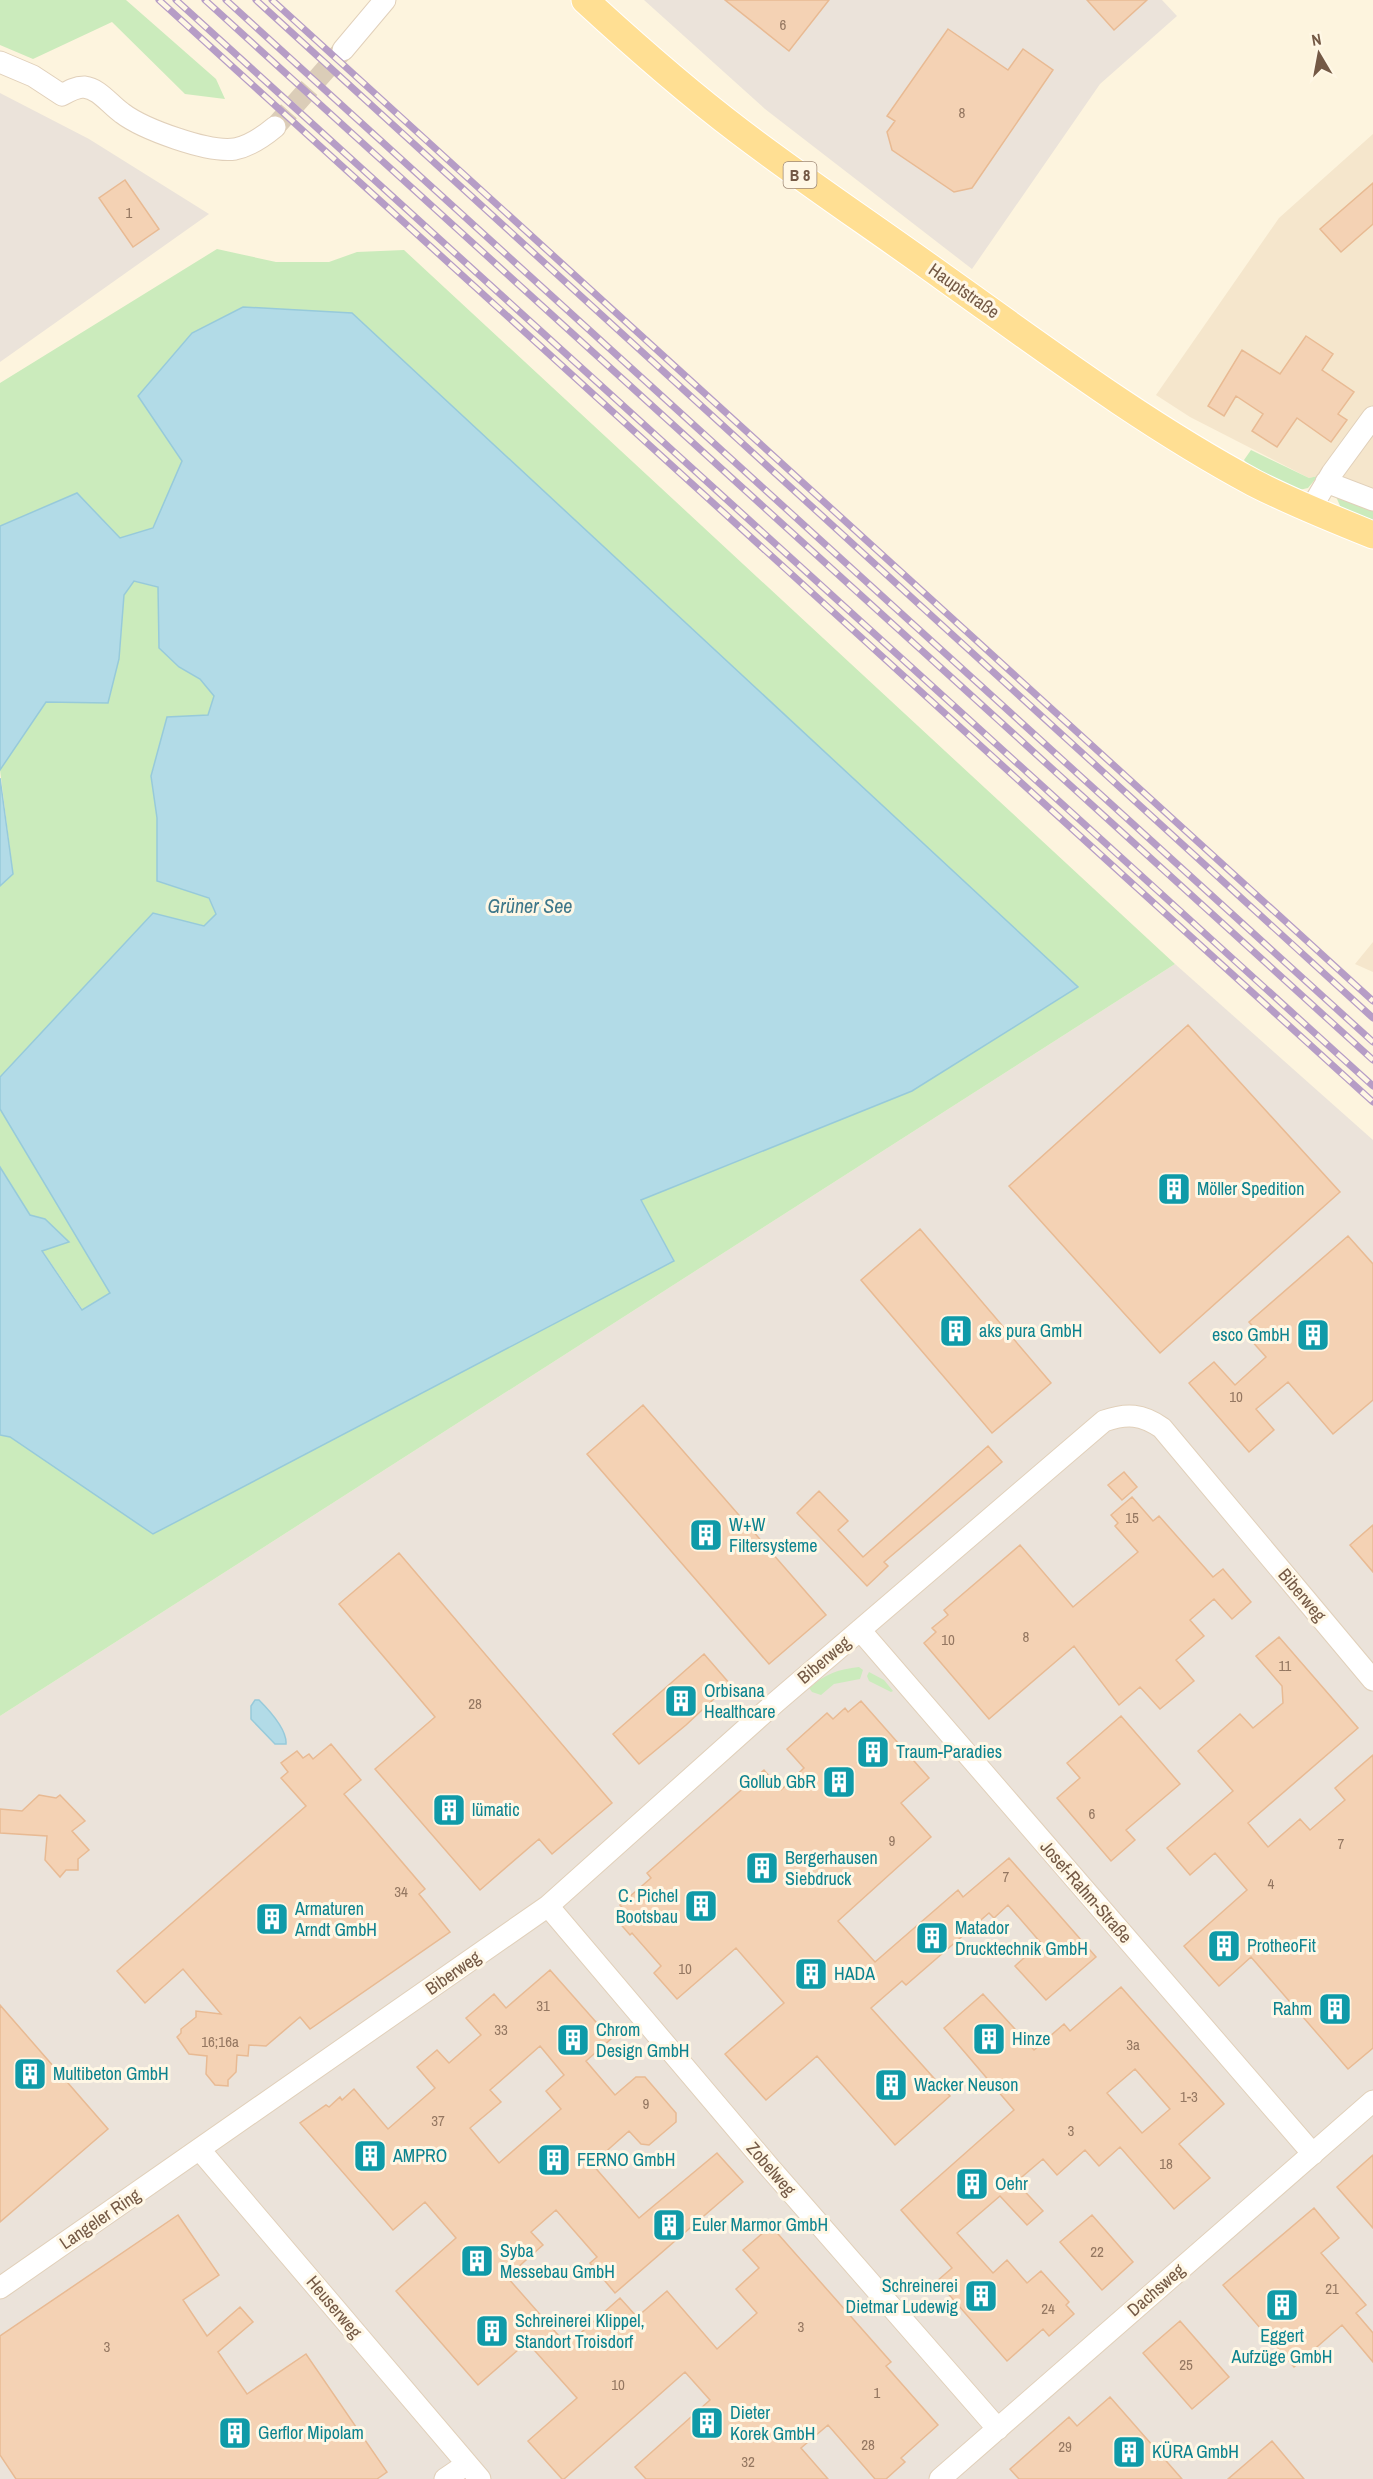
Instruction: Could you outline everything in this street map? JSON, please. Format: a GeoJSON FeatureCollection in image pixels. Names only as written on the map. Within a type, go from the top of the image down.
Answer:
{"type":"FeatureCollection","features":[{"type":"Feature","properties":{"kind":"main road","name":"Hauptstraße"},"geometry":{"type":"LineString","coordinates":[[585,0],[639,50],[738,130],[984,306],[1180,439],[1256,483],[1310,510],[1373,535]]}},
{"type":"Feature","properties":{"kind":"street"},"geometry":{"type":"LineString","coordinates":[[343,50],[385,0]]}},
{"type":"Feature","properties":{"kind":"street"},"geometry":{"type":"LineString","coordinates":[[0,62],[33,76],[62,94],[84,87],[99,92],[124,114],[194,144],[215,149],[235,149],[257,141],[275,128]]}},
{"type":"Feature","properties":{"kind":"street"},"geometry":{"type":"LineString","coordinates":[[1310,510],[1326,483],[1373,417]]}},
{"type":"Feature","properties":{"kind":"street"},"geometry":{"type":"LineString","coordinates":[[1326,483],[1373,500]]}},
{"type":"Feature","properties":{"kind":"street","name":"Biberweg"},"geometry":{"type":"LineString","coordinates":[[200,2150],[548,1906],[661,1802],[1104,1421],[1118,1416],[1134,1415],[1149,1419],[1161,1428],[1373,1680]]}},
{"type":"Feature","properties":{"kind":"street","name":"Josef-Rahm-Straße"},"geometry":{"type":"LineString","coordinates":[[860,1630],[1313,2154]]}},
{"type":"Feature","properties":{"kind":"street","name":"Zobelweg"},"geometry":{"type":"LineString","coordinates":[[548,1906],[778,2176],[998,2428]]}},
{"type":"Feature","properties":{"kind":"street","name":"Dachsweg"},"geometry":{"type":"LineString","coordinates":[[940,2479],[1373,2101]]}},
{"type":"Feature","properties":{"kind":"street","name":"Langeler Ring"},"geometry":{"type":"LineString","coordinates":[[0,2288],[200,2150]]}},
{"type":"Feature","properties":{"kind":"street","name":"Heuserweg"},"geometry":{"type":"LineString","coordinates":[[200,2150],[474,2472],[446,2479]]}},
{"type":"Feature","properties":{"kind":"shaded area"},"geometry":{"type":"Polygon","coordinates":[[[644,0],[1162,0],[1177,16],[1100,84],[972,269],[765,109],[644,0]]]}},
{"type":"Feature","properties":{"kind":"shaded area"},"geometry":{"type":"Polygon","coordinates":[[[0,93],[89,139],[209,214],[0,362],[0,93]]]}},
{"type":"Feature","properties":{"kind":"shaded area"},"geometry":{"type":"Polygon","coordinates":[[[1373,134],[1373,490],[1318,476],[1309,478],[1190,417],[1156,395],[1279,218],[1373,134]]]}},
{"type":"Feature","properties":{"kind":"shaded area"},"geometry":{"type":"Polygon","coordinates":[[[1373,942],[1373,972],[1355,964],[1373,942]]]}},
{"type":"Feature","properties":{"kind":"shaded area"},"geometry":{"type":"Polygon","coordinates":[[[1175,964],[1373,1140],[1373,2479],[0,2479],[0,1716],[1175,964]]]}},
{"type":"Feature","properties":{"kind":"green space"},"geometry":{"type":"Polygon","coordinates":[[[0,0],[126,0],[216,79],[225,99],[185,94],[112,22],[33,59],[0,45],[0,0]]]}},
{"type":"Feature","properties":{"kind":"green space"},"geometry":{"type":"Polygon","coordinates":[[[217,249],[276,262],[329,262],[357,252],[404,250],[1175,964],[0,1716],[0,1435],[10,1437],[674,1260],[641,1200],[912,1091],[1077,987],[513,463],[243,307],[192,333],[138,396],[182,461],[153,529],[120,538],[77,493],[0,526],[0,383],[217,249]]]}},
{"type":"Feature","properties":{"kind":"green space"},"geometry":{"type":"Polygon","coordinates":[[[1251,450],[1309,478],[1318,476],[1308,488],[1299,490],[1248,465],[1244,460],[1251,450]]]}},
{"type":"Feature","properties":{"kind":"green space"},"geometry":{"type":"Polygon","coordinates":[[[1334,492],[1373,507],[1373,521],[1341,508],[1334,492]]]}},
{"type":"Feature","properties":{"kind":"green space"},"geometry":{"type":"Polygon","coordinates":[[[134,581],[158,587],[159,648],[179,667],[200,679],[214,696],[208,715],[167,717],[151,776],[157,818],[209,899],[216,914],[204,926],[153,913],[0,1077],[0,886],[13,874],[0,770],[46,702],[119,659],[124,595],[134,581]]]}},
{"type":"Feature","properties":{"kind":"green space"},"geometry":{"type":"Polygon","coordinates":[[[0,1109],[110,1293],[83,1310],[42,1250],[68,1241],[45,1219],[30,1215],[0,1167],[0,1109]]]}},
{"type":"Feature","properties":{"kind":"green space"},"geometry":{"type":"Polygon","coordinates":[[[859,1667],[863,1670],[860,1679],[834,1684],[821,1695],[812,1692],[809,1688],[832,1673],[859,1667]]]}},
{"type":"Feature","properties":{"kind":"green space"},"geometry":{"type":"Polygon","coordinates":[[[869,1672],[884,1680],[893,1691],[869,1681],[867,1676],[869,1672]]]}},
{"type":"Feature","properties":{"kind":"water","name":"Grüner See"},"geometry":{"type":"Polygon","coordinates":[[[243,307],[352,313],[1078,987],[912,1091],[641,1200],[674,1261],[153,1534],[10,1437],[0,1435],[0,1167],[30,1215],[45,1219],[69,1242],[42,1251],[82,1310],[110,1293],[0,1109],[0,1077],[153,913],[204,926],[216,914],[209,898],[157,881],[157,818],[151,776],[167,717],[208,715],[214,696],[200,679],[179,667],[159,648],[158,587],[134,581],[124,595],[119,659],[108,703],[46,702],[0,770],[0,526],[77,493],[120,538],[153,528],[182,461],[138,396],[192,333],[243,307]]]}},
{"type":"Feature","properties":{"kind":"water"},"geometry":{"type":"Polygon","coordinates":[[[0,778],[13,874],[0,886],[0,778]]]}},
{"type":"Feature","properties":{"kind":"water"},"geometry":{"type":"Polygon","coordinates":[[[255,1700],[259,1700],[277,1720],[286,1738],[286,1744],[275,1744],[251,1719],[251,1706],[255,1700]]]}},
{"type":"Feature","properties":{"kind":"building"},"geometry":{"type":"Polygon","coordinates":[[[725,0],[829,0],[789,51],[725,0]]]}},
{"type":"Feature","properties":{"kind":"building"},"geometry":{"type":"Polygon","coordinates":[[[1087,0],[1147,0],[1114,30],[1087,0]]]}},
{"type":"Feature","properties":{"kind":"building"},"geometry":{"type":"Polygon","coordinates":[[[948,29],[1008,70],[1023,49],[1053,70],[972,188],[954,192],[892,150],[887,132],[895,121],[887,116],[948,29]]]}},
{"type":"Feature","properties":{"kind":"building"},"geometry":{"type":"Polygon","coordinates":[[[125,180],[159,229],[133,247],[99,198],[125,180]]]}},
{"type":"Feature","properties":{"kind":"building"},"geometry":{"type":"Polygon","coordinates":[[[1373,183],[1373,224],[1341,252],[1320,229],[1373,183]]]}},
{"type":"Feature","properties":{"kind":"building"},"geometry":{"type":"Polygon","coordinates":[[[1306,336],[1333,354],[1322,370],[1354,392],[1338,414],[1347,420],[1331,442],[1297,418],[1277,447],[1252,431],[1263,414],[1236,396],[1224,416],[1208,406],[1242,350],[1280,374],[1306,336]]]}},
{"type":"Feature","properties":{"kind":"building","name":"Möller Spedition"},"geometry":{"type":"Polygon","coordinates":[[[1188,1025],[1340,1192],[1160,1353],[1009,1186],[1188,1025]]]}},
{"type":"Feature","properties":{"kind":"building","name":"aks pura GmbH"},"geometry":{"type":"Polygon","coordinates":[[[920,1229],[1051,1383],[992,1433],[861,1280],[920,1229]]]}},
{"type":"Feature","properties":{"kind":"building","name":"esco GmbH"},"geometry":{"type":"Polygon","coordinates":[[[1348,1236],[1373,1264],[1373,1400],[1333,1434],[1288,1382],[1256,1409],[1274,1430],[1249,1452],[1189,1383],[1214,1362],[1235,1385],[1266,1357],[1250,1339],[1258,1332],[1249,1322],[1348,1236]]]}},
{"type":"Feature","properties":{"kind":"building","name":"W+W Filtersysteme"},"geometry":{"type":"Polygon","coordinates":[[[643,1405],[826,1615],[769,1664],[587,1454],[643,1405]]]}},
{"type":"Feature","properties":{"kind":"building"},"geometry":{"type":"Polygon","coordinates":[[[988,1446],[1002,1462],[884,1562],[888,1566],[867,1586],[797,1513],[819,1491],[848,1521],[838,1530],[863,1557],[988,1446]]]}},
{"type":"Feature","properties":{"kind":"building"},"geometry":{"type":"Polygon","coordinates":[[[1124,1472],[1137,1487],[1122,1500],[1108,1485],[1124,1472]]]}},
{"type":"Feature","properties":{"kind":"building"},"geometry":{"type":"Polygon","coordinates":[[[1132,1497],[1153,1521],[1159,1516],[1213,1577],[1223,1569],[1251,1602],[1232,1619],[1214,1599],[1190,1620],[1204,1636],[1176,1660],[1194,1681],[1160,1709],[1140,1687],[1119,1705],[1074,1646],[989,1719],[924,1643],[936,1632],[932,1628],[948,1615],[944,1610],[1020,1545],[1073,1607],[1138,1552],[1115,1526],[1118,1523],[1111,1515],[1132,1497]]]}},
{"type":"Feature","properties":{"kind":"building"},"geometry":{"type":"Polygon","coordinates":[[[1373,1525],[1373,1572],[1350,1545],[1373,1525]]]}},
{"type":"Feature","properties":{"kind":"building"},"geometry":{"type":"Polygon","coordinates":[[[399,1553],[612,1803],[552,1854],[539,1839],[480,1890],[375,1769],[435,1717],[339,1604],[399,1553]]]}},
{"type":"Feature","properties":{"kind":"building"},"geometry":{"type":"Polygon","coordinates":[[[1279,1637],[1358,1728],[1248,1823],[1268,1847],[1300,1819],[1310,1830],[1345,1800],[1335,1788],[1373,1755],[1373,2048],[1348,2069],[1251,1957],[1219,1986],[1184,1946],[1247,1890],[1215,1853],[1190,1875],[1167,1848],[1233,1791],[1198,1751],[1240,1714],[1253,1728],[1283,1703],[1282,1686],[1256,1656],[1279,1637]]]}},
{"type":"Feature","properties":{"kind":"building","name":"Orbisana Healthcare"},"geometry":{"type":"Polygon","coordinates":[[[704,1654],[730,1684],[639,1764],[613,1734],[704,1654]]]}},
{"type":"Feature","properties":{"kind":"building"},"geometry":{"type":"Polygon","coordinates":[[[861,1701],[929,1778],[901,1803],[931,1837],[838,1921],[875,1962],[958,1890],[963,1897],[1009,1858],[1096,1957],[1046,2000],[1015,1966],[1041,1943],[1008,1905],[994,1918],[989,1913],[906,1985],[902,1981],[871,2008],[950,2096],[895,2145],[817,2056],[766,2100],[725,2054],[784,2003],[736,1948],[677,1999],[654,1973],[661,1966],[632,1933],[630,1935],[617,1920],[626,1912],[620,1905],[651,1878],[647,1873],[764,1770],[781,1790],[804,1768],[787,1749],[827,1713],[833,1719],[845,1708],[848,1712],[861,1701]]]}},
{"type":"Feature","properties":{"kind":"building"},"geometry":{"type":"Polygon","coordinates":[[[1121,1716],[1180,1784],[1126,1830],[1135,1840],[1111,1861],[1057,1798],[1080,1778],[1067,1763],[1121,1716]]]}},
{"type":"Feature","properties":{"kind":"building"},"geometry":{"type":"Polygon","coordinates":[[[331,1744],[361,1780],[344,1794],[425,1889],[419,1894],[450,1932],[310,2029],[300,2017],[266,2046],[249,2045],[248,2056],[237,2055],[236,2072],[228,2080],[228,2086],[215,2085],[206,2074],[207,2056],[189,2054],[177,2037],[181,2029],[196,2017],[196,2011],[221,2014],[183,1969],[145,2003],[117,1971],[306,1806],[281,1778],[288,1772],[281,1763],[297,1751],[303,1758],[309,1754],[313,1759],[331,1744]]]}},
{"type":"Feature","properties":{"kind":"building"},"geometry":{"type":"Polygon","coordinates":[[[39,1795],[56,1798],[60,1795],[85,1821],[72,1831],[89,1850],[78,1859],[78,1870],[66,1870],[60,1877],[45,1860],[47,1836],[0,1833],[0,1809],[22,1811],[39,1795]]]}},
{"type":"Feature","properties":{"kind":"building"},"geometry":{"type":"Polygon","coordinates":[[[550,1970],[611,2039],[586,2061],[615,2095],[636,2077],[645,2077],[676,2113],[676,2122],[649,2145],[641,2144],[629,2131],[592,2164],[639,2218],[717,2153],[743,2182],[615,2293],[590,2263],[597,2257],[556,2210],[531,2232],[543,2245],[507,2277],[567,2345],[620,2298],[637,2317],[667,2291],[717,2349],[757,2313],[736,2289],[759,2268],[743,2250],[771,2226],[891,2362],[886,2366],[938,2425],[901,2458],[905,2462],[886,2479],[875,2479],[828,2425],[801,2448],[828,2479],[646,2479],[635,2467],[710,2400],[685,2372],[562,2479],[528,2441],[577,2398],[527,2342],[478,2385],[396,2291],[456,2238],[425,2202],[393,2230],[300,2123],[326,2105],[329,2107],[340,2097],[342,2100],[354,2089],[388,2129],[435,2088],[417,2067],[437,2050],[449,2063],[481,2035],[466,2018],[494,1994],[506,2008],[550,1970]],[[540,2046],[490,2090],[501,2102],[470,2128],[499,2163],[561,2109],[546,2091],[564,2075],[540,2046]]]}},
{"type":"Feature","properties":{"kind":"building"},"geometry":{"type":"Polygon","coordinates":[[[1121,1987],[1224,2104],[1179,2144],[1210,2178],[1174,2209],[1120,2147],[1099,2166],[1085,2150],[1057,2175],[1043,2159],[1016,2182],[1043,2211],[1027,2225],[1000,2196],[957,2233],[993,2273],[1007,2260],[1027,2283],[1041,2271],[1069,2302],[1066,2305],[1074,2314],[1049,2336],[1043,2329],[1007,2361],[937,2281],[952,2268],[901,2210],[1014,2110],[944,2028],[983,1994],[1034,2050],[1064,2024],[1070,2031],[1121,1987]],[[1135,2069],[1107,2093],[1142,2133],[1170,2109],[1135,2069]]]}},
{"type":"Feature","properties":{"kind":"building","name":"Multibeton GmbH"},"geometry":{"type":"Polygon","coordinates":[[[0,2005],[108,2129],[0,2222],[0,2005]]]}},
{"type":"Feature","properties":{"kind":"building"},"geometry":{"type":"Polygon","coordinates":[[[1373,2155],[1373,2228],[1337,2187],[1373,2155]]]}},
{"type":"Feature","properties":{"kind":"building"},"geometry":{"type":"Polygon","coordinates":[[[1314,2208],[1339,2238],[1321,2253],[1366,2305],[1356,2313],[1373,2333],[1373,2362],[1342,2325],[1294,2367],[1223,2285],[1314,2208]]]}},
{"type":"Feature","properties":{"kind":"building"},"geometry":{"type":"Polygon","coordinates":[[[178,2215],[219,2275],[183,2300],[207,2336],[240,2307],[253,2322],[218,2352],[247,2394],[306,2354],[387,2472],[377,2479],[16,2479],[0,2455],[0,2336],[178,2215]]]}},
{"type":"Feature","properties":{"kind":"building"},"geometry":{"type":"Polygon","coordinates":[[[1092,2215],[1133,2262],[1102,2290],[1060,2242],[1092,2215]]]}},
{"type":"Feature","properties":{"kind":"building"},"geometry":{"type":"Polygon","coordinates":[[[1180,2321],[1229,2377],[1192,2409],[1143,2353],[1180,2321]]]}},
{"type":"Feature","properties":{"kind":"building"},"geometry":{"type":"Polygon","coordinates":[[[1110,2397],[1182,2479],[1019,2479],[1010,2469],[1069,2417],[1077,2426],[1110,2397]]]}},
{"type":"Feature","properties":{"kind":"building"},"geometry":{"type":"Polygon","coordinates":[[[1272,2441],[1304,2479],[1228,2479],[1257,2454],[1272,2441]]]}},
{"type":"Feature","properties":{"kind":"tunnel"},"geometry":{"type":"LineString","coordinates":[[275,127],[343,50]]}},
{"type":"Feature","properties":{"kind":"railway"},"geometry":{"type":"LineString","coordinates":[[159,0],[1373,1102]]}},
{"type":"Feature","properties":{"kind":"railway"},"geometry":{"type":"LineString","coordinates":[[176,0],[1373,1086]]}},
{"type":"Feature","properties":{"kind":"railway"},"geometry":{"type":"LineString","coordinates":[[205,0],[1373,1060]]}},
{"type":"Feature","properties":{"kind":"railway"},"geometry":{"type":"LineString","coordinates":[[226,0],[1373,1042]]}},
{"type":"Feature","properties":{"kind":"railway"},"geometry":{"type":"LineString","coordinates":[[256,0],[1373,1018]]}},
{"type":"Feature","properties":{"kind":"railway"},"geometry":{"type":"LineString","coordinates":[[272,0],[1373,1001]]}},
{"type":"Feature","properties":{"kind":"place","name":"Möller Spedition"},"geometry":{"type":"Point","coordinates":[1174,1189]}},
{"type":"Feature","properties":{"kind":"place","name":"aks pura GmbH"},"geometry":{"type":"Point","coordinates":[956,1331]}},
{"type":"Feature","properties":{"kind":"place","name":"esco GmbH"},"geometry":{"type":"Point","coordinates":[1313,1335]}},
{"type":"Feature","properties":{"kind":"place","name":"W+W Filtersysteme"},"geometry":{"type":"Point","coordinates":[706,1535]}},
{"type":"Feature","properties":{"kind":"place","name":"Orbisana Healthcare"},"geometry":{"type":"Point","coordinates":[681,1701]}},
{"type":"Feature","properties":{"kind":"place","name":"Traum-Paradies"},"geometry":{"type":"Point","coordinates":[873,1752]}},
{"type":"Feature","properties":{"kind":"place","name":"Gollub GbR"},"geometry":{"type":"Point","coordinates":[839,1782]}},
{"type":"Feature","properties":{"kind":"place","name":"lümatic"},"geometry":{"type":"Point","coordinates":[449,1810]}},
{"type":"Feature","properties":{"kind":"place","name":"Bergerhausen Siebdruck"},"geometry":{"type":"Point","coordinates":[762,1868]}},
{"type":"Feature","properties":{"kind":"place","name":"C. Pichel Bootsbau"},"geometry":{"type":"Point","coordinates":[701,1906]}},
{"type":"Feature","properties":{"kind":"place","name":"Armaturen Arndt GmbH"},"geometry":{"type":"Point","coordinates":[272,1919]}},
{"type":"Feature","properties":{"kind":"place","name":"Matador Drucktechnik GmbH"},"geometry":{"type":"Point","coordinates":[932,1938]}},
{"type":"Feature","properties":{"kind":"place","name":"ProtheoFit"},"geometry":{"type":"Point","coordinates":[1224,1946]}},
{"type":"Feature","properties":{"kind":"place","name":"HADA"},"geometry":{"type":"Point","coordinates":[811,1974]}},
{"type":"Feature","properties":{"kind":"place","name":"Rahm"},"geometry":{"type":"Point","coordinates":[1335,2009]}},
{"type":"Feature","properties":{"kind":"place","name":"Hinze"},"geometry":{"type":"Point","coordinates":[989,2039]}},
{"type":"Feature","properties":{"kind":"place","name":"Chrom Design GmbH"},"geometry":{"type":"Point","coordinates":[573,2040]}},
{"type":"Feature","properties":{"kind":"place","name":"Multibeton GmbH"},"geometry":{"type":"Point","coordinates":[30,2074]}},
{"type":"Feature","properties":{"kind":"place","name":"Wacker Neuson"},"geometry":{"type":"Point","coordinates":[891,2085]}},
{"type":"Feature","properties":{"kind":"place","name":"AMPRO"},"geometry":{"type":"Point","coordinates":[370,2156]}},
{"type":"Feature","properties":{"kind":"place","name":"FERNO GmbH"},"geometry":{"type":"Point","coordinates":[554,2160]}},
{"type":"Feature","properties":{"kind":"place","name":"Oehr"},"geometry":{"type":"Point","coordinates":[972,2184]}},
{"type":"Feature","properties":{"kind":"place","name":"Euler Marmor GmbH"},"geometry":{"type":"Point","coordinates":[669,2225]}},
{"type":"Feature","properties":{"kind":"place","name":"Syba Messebau GmbH"},"geometry":{"type":"Point","coordinates":[477,2261]}},
{"type":"Feature","properties":{"kind":"place","name":"Schreinerei Dietmar Ludewig"},"geometry":{"type":"Point","coordinates":[981,2296]}},
{"type":"Feature","properties":{"kind":"place","name":"Eggert Aufzüge GmbH"},"geometry":{"type":"Point","coordinates":[1282,2305]}},
{"type":"Feature","properties":{"kind":"place","name":"Schreinerei Klippel, Standort Troisdorf"},"geometry":{"type":"Point","coordinates":[492,2331]}},
{"type":"Feature","properties":{"kind":"place","name":"Dieter Korek GmbH"},"geometry":{"type":"Point","coordinates":[707,2423]}},
{"type":"Feature","properties":{"kind":"place","name":"Gerflor Mipolam"},"geometry":{"type":"Point","coordinates":[235,2433]}},
{"type":"Feature","properties":{"kind":"place","name":"KÜRA GmbH"},"geometry":{"type":"Point","coordinates":[1129,2452]}}]}
